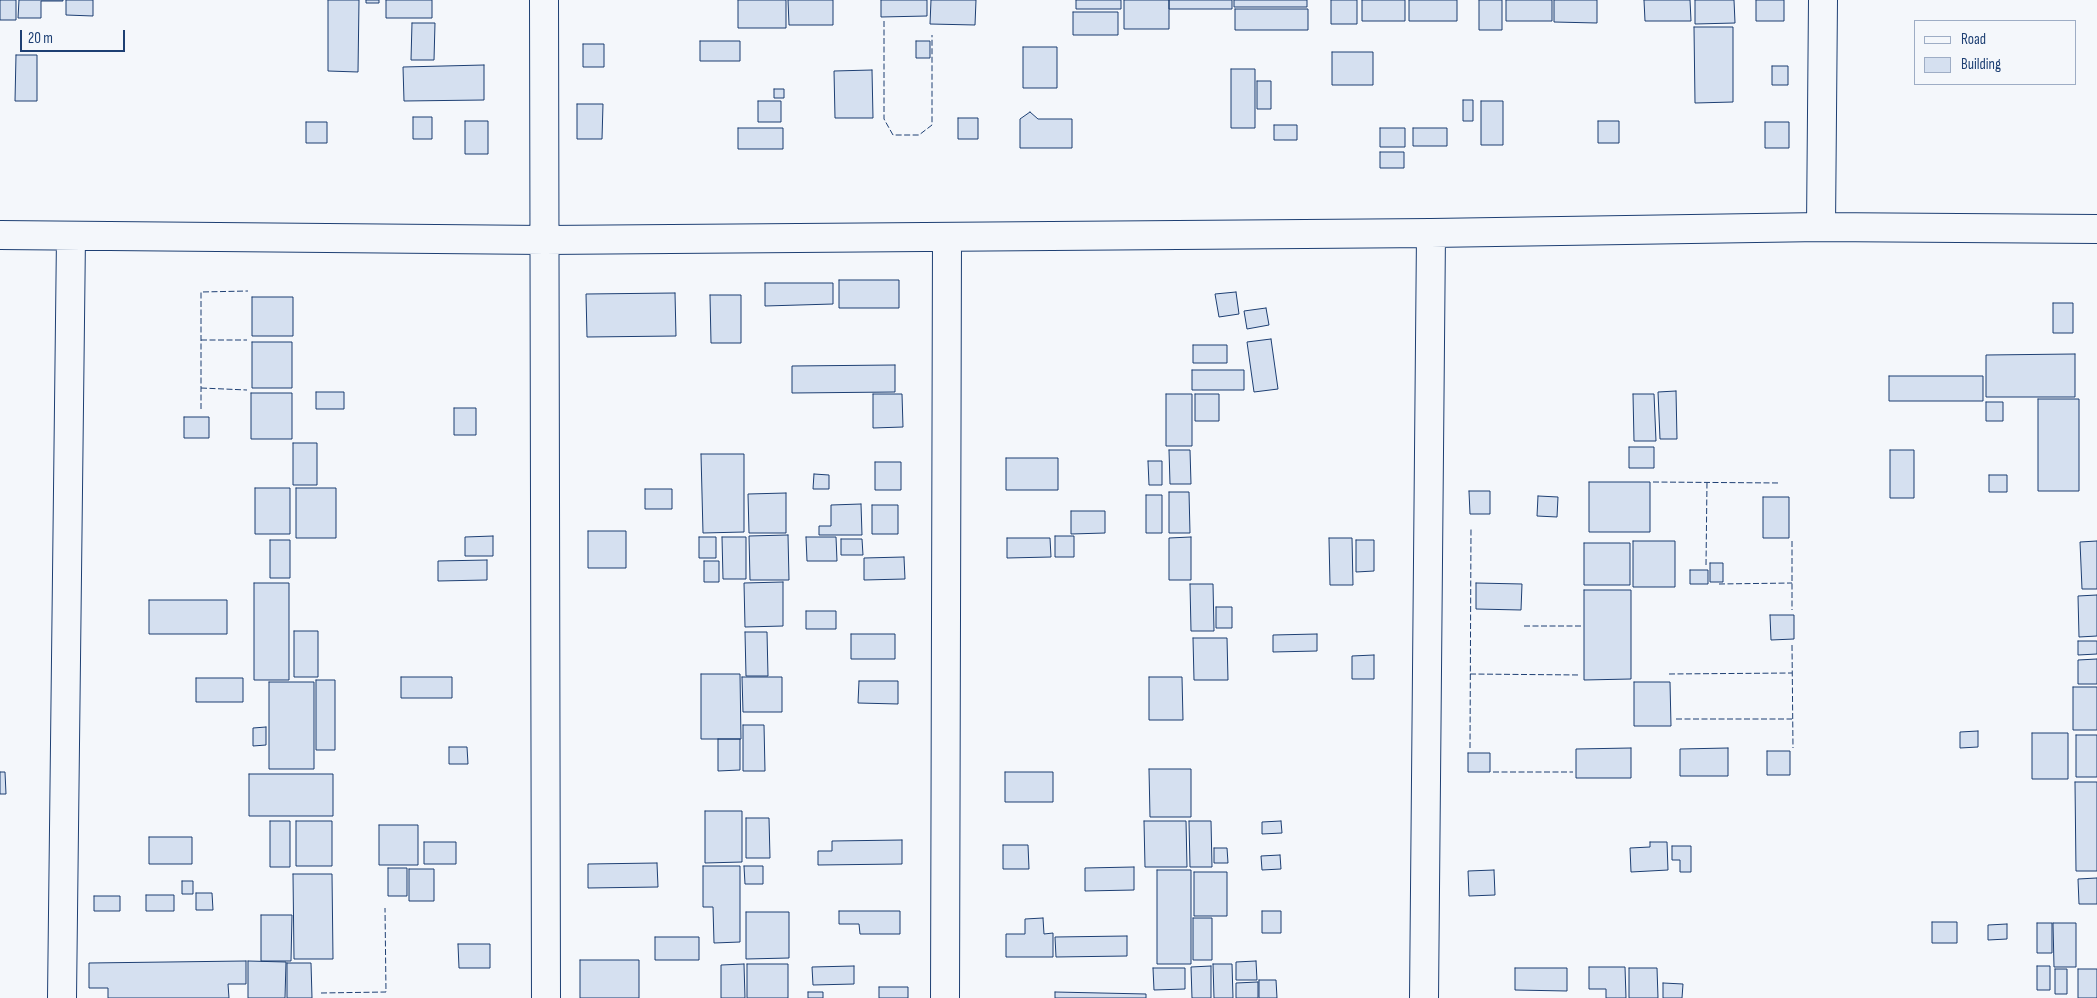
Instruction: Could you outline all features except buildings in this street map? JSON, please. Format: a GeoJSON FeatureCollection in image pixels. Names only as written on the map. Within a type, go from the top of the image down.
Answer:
{"type":"FeatureCollection","features":[{"type":"Feature","properties":{"kind":"street"},"geometry":{"type":"LineString","coordinates":[[544,0],[546,998]]}},
{"type":"Feature","properties":{"kind":"street"},"geometry":{"type":"LineString","coordinates":[[1822,227],[1823,0]]}},
{"type":"Feature","properties":{"kind":"street"},"geometry":{"type":"LineString","coordinates":[[0,235],[545,240],[946,238],[1822,227],[2097,229]]}},
{"type":"Feature","properties":{"kind":"street"},"geometry":{"type":"LineString","coordinates":[[1424,998],[1430,233]]}},
{"type":"Feature","properties":{"kind":"street"},"geometry":{"type":"LineString","coordinates":[[62,998],[71,236]]}},
{"type":"Feature","properties":{"kind":"street"},"geometry":{"type":"LineString","coordinates":[[945,998],[946,238]]}},
{"type":"Feature","properties":{"kind":"fence"},"geometry":{"type":"LineString","coordinates":[[884,21],[884,119],[893,135],[919,135],[932,125],[932,35]]}},
{"type":"Feature","properties":{"kind":"fence"},"geometry":{"type":"LineString","coordinates":[[201,409],[201,292],[248,291]]}},
{"type":"Feature","properties":{"kind":"fence"},"geometry":{"type":"LineString","coordinates":[[201,340],[247,340]]}},
{"type":"Feature","properties":{"kind":"fence"},"geometry":{"type":"LineString","coordinates":[[201,388],[247,390]]}},
{"type":"Feature","properties":{"kind":"fence"},"geometry":{"type":"LineString","coordinates":[[1653,482],[1780,483]]}},
{"type":"Feature","properties":{"kind":"fence"},"geometry":{"type":"LineString","coordinates":[[1706,565],[1707,482]]}},
{"type":"Feature","properties":{"kind":"fence"},"geometry":{"type":"LineString","coordinates":[[1470,748],[1471,528]]}},
{"type":"Feature","properties":{"kind":"fence"},"geometry":{"type":"LineString","coordinates":[[1792,541],[1792,610]]}},
{"type":"Feature","properties":{"kind":"fence"},"geometry":{"type":"LineString","coordinates":[[1719,584],[1792,583]]}},
{"type":"Feature","properties":{"kind":"fence"},"geometry":{"type":"LineString","coordinates":[[1524,626],[1581,626]]}},
{"type":"Feature","properties":{"kind":"fence"},"geometry":{"type":"LineString","coordinates":[[1792,645],[1793,748]]}},
{"type":"Feature","properties":{"kind":"fence"},"geometry":{"type":"LineString","coordinates":[[1669,674],[1792,673]]}},
{"type":"Feature","properties":{"kind":"fence"},"geometry":{"type":"LineString","coordinates":[[1470,674],[1580,675]]}},
{"type":"Feature","properties":{"kind":"fence"},"geometry":{"type":"LineString","coordinates":[[1676,719],[1792,719]]}},
{"type":"Feature","properties":{"kind":"fence"},"geometry":{"type":"LineString","coordinates":[[1493,772],[1573,772]]}},
{"type":"Feature","properties":{"kind":"fence"},"geometry":{"type":"LineString","coordinates":[[321,993],[386,992],[385,908]]}}]}
